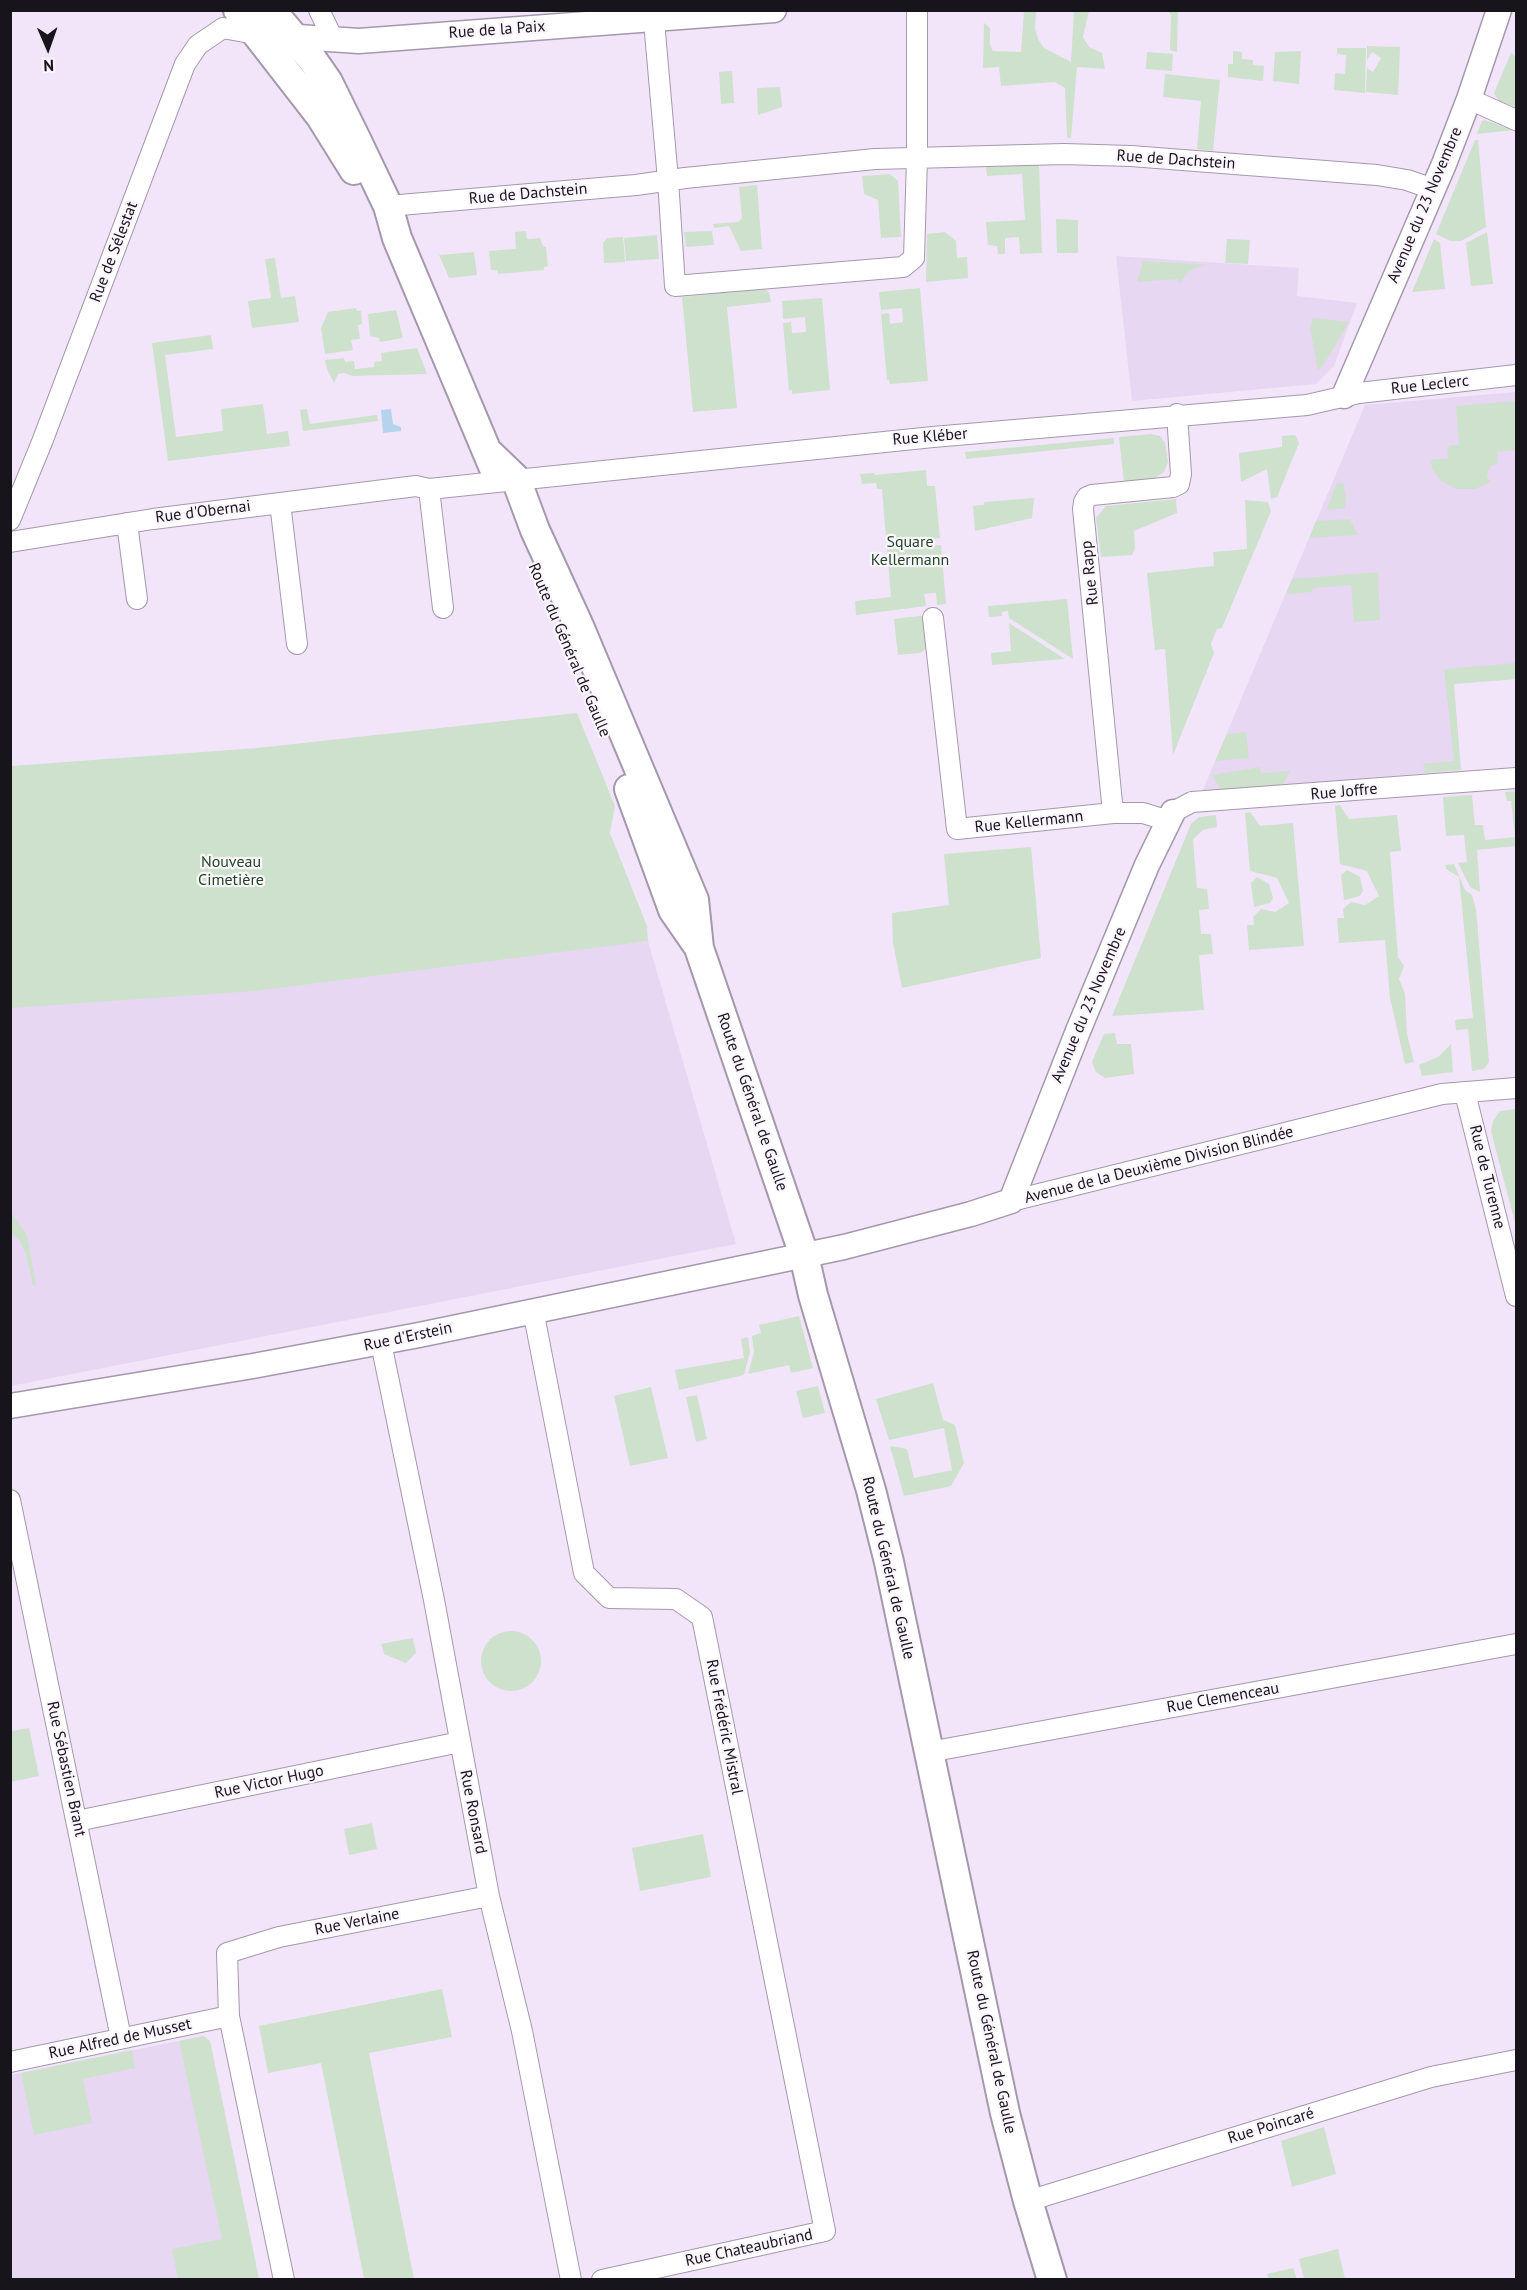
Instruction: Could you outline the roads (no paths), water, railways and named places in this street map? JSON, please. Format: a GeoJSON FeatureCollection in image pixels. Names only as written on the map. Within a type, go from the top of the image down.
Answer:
{"type":"FeatureCollection","features":[{"type":"Feature","properties":{"kind":"main road","name":"Route du Général de Gaulle"},"geometry":{"type":"LineString","coordinates":[[238,10],[321,117],[397,238]]}},
{"type":"Feature","properties":{"kind":"main road","name":"Route du Général de Gaulle"},"geometry":{"type":"LineString","coordinates":[[271,10],[328,82],[388,206],[397,238],[490,454],[535,530],[579,626],[694,900],[699,948],[804,1255],[813,1295],[871,1490],[889,1562],[1005,2113],[1052,2280]]}},
{"type":"Feature","properties":{"kind":"street"},"geometry":{"type":"LineString","coordinates":[[319,10],[334,41]]}},
{"type":"Feature","properties":{"kind":"street","name":"Rue de la Paix"},"geometry":{"type":"LineString","coordinates":[[255,34],[359,41],[653,15],[774,10]]}},
{"type":"Feature","properties":{"kind":"street"},"geometry":{"type":"LineString","coordinates":[[653,15],[675,286],[903,267],[914,258],[917,10]]}},
{"type":"Feature","properties":{"kind":"street","name":"Avenue du 23 Novembre"},"geometry":{"type":"LineString","coordinates":[[1344,396],[1433,189],[1469,99],[1499,10]]}},
{"type":"Feature","properties":{"kind":"street","name":"Rue de Sélestat"},"geometry":{"type":"LineString","coordinates":[[10,520],[42,442],[185,64],[198,45],[223,28],[255,34]]}},
{"type":"Feature","properties":{"kind":"street"},"geometry":{"type":"LineString","coordinates":[[1469,99],[1516,120]]}},
{"type":"Feature","properties":{"kind":"street","name":"Rue de Dachstein"},"geometry":{"type":"LineString","coordinates":[[388,206],[636,185],[875,159],[1064,154],[1131,156],[1377,176],[1407,180],[1433,189]]}},
{"type":"Feature","properties":{"kind":"street","name":"Rue Leclerc"},"geometry":{"type":"LineString","coordinates":[[1344,396],[1516,375]]}},
{"type":"Feature","properties":{"kind":"street","name":"Rue Kléber"},"geometry":{"type":"LineString","coordinates":[[507,480],[1177,414],[1307,405],[1344,396]]}},
{"type":"Feature","properties":{"kind":"street","name":"Rue Rapp"},"geometry":{"type":"LineString","coordinates":[[1113,813],[1084,502],[1092,495],[1173,487],[1179,484],[1182,474],[1177,414]]}},
{"type":"Feature","properties":{"kind":"street","name":"Rue d'Obernai"},"geometry":{"type":"LineString","coordinates":[[10,542],[127,523],[416,486],[429,489],[507,480]]}},
{"type":"Feature","properties":{"kind":"street"},"geometry":{"type":"LineString","coordinates":[[429,489],[443,608]]}},
{"type":"Feature","properties":{"kind":"street"},"geometry":{"type":"LineString","coordinates":[[280,503],[297,644]]}},
{"type":"Feature","properties":{"kind":"street"},"geometry":{"type":"LineString","coordinates":[[127,523],[137,599]]}},
{"type":"Feature","properties":{"kind":"street","name":"Rue Kellermann"},"geometry":{"type":"LineString","coordinates":[[933,618],[957,829],[1113,813],[1171,816]]}},
{"type":"Feature","properties":{"kind":"street","name":"Rue Joffre"},"geometry":{"type":"LineString","coordinates":[[1171,816],[1192,802],[1516,778]]}},
{"type":"Feature","properties":{"kind":"street","name":"Avenue du 23 Novembre"},"geometry":{"type":"LineString","coordinates":[[1011,1201],[1078,1031],[1147,865],[1171,816]]}},
{"type":"Feature","properties":{"kind":"street","name":"Avenue de la Deuxième Division Blindée"},"geometry":{"type":"LineString","coordinates":[[804,1255],[925,1226],[1011,1201],[1442,1095],[1516,1088]]}},
{"type":"Feature","properties":{"kind":"street","name":"Rue de Turenne"},"geometry":{"type":"LineString","coordinates":[[1465,1093],[1516,1296]]}},
{"type":"Feature","properties":{"kind":"street","name":"Rue d'Erstein"},"geometry":{"type":"LineString","coordinates":[[10,1406],[381,1343],[804,1255]]}},
{"type":"Feature","properties":{"kind":"street","name":"Rue Frédéric Mistral"},"geometry":{"type":"LineString","coordinates":[[533,1310],[584,1573],[609,1598],[676,1599],[702,1617],[825,2231]]}},
{"type":"Feature","properties":{"kind":"street","name":"Rue Ronsard"},"geometry":{"type":"LineString","coordinates":[[381,1343],[434,1600],[489,1896],[522,2031],[571,2280]]}},
{"type":"Feature","properties":{"kind":"street","name":"Rue Sébastien Brant"},"geometry":{"type":"LineString","coordinates":[[10,1500],[121,2038]]}},
{"type":"Feature","properties":{"kind":"street","name":"Rue Clemenceau"},"geometry":{"type":"LineString","coordinates":[[929,1752],[1516,1644]]}},
{"type":"Feature","properties":{"kind":"street","name":"Rue Victor Hugo"},"geometry":{"type":"LineString","coordinates":[[77,1821],[460,1742]]}},
{"type":"Feature","properties":{"kind":"street","name":"Rue Verlaine"},"geometry":{"type":"LineString","coordinates":[[229,2016],[226,1953],[279,1937],[489,1896]]}},
{"type":"Feature","properties":{"kind":"street"},"geometry":{"type":"LineString","coordinates":[[229,2016],[284,2280]]}},
{"type":"Feature","properties":{"kind":"street","name":"Rue Alfred de Musset"},"geometry":{"type":"LineString","coordinates":[[10,2062],[229,2016]]}},
{"type":"Feature","properties":{"kind":"street","name":"Rue Poincaré"},"geometry":{"type":"LineString","coordinates":[[1028,2201],[1431,2077],[1516,2060]]}},
{"type":"Feature","properties":{"kind":"street","name":"Rue Chateaubriand"},"geometry":{"type":"LineString","coordinates":[[602,2280],[825,2231]]}},
{"type":"Feature","properties":{"kind":"water"},"geometry":{"type":"Polygon","coordinates":[[[391,409],[393,424],[401,427],[401,431],[383,433],[381,410],[391,409]]]}},
{"type":"Feature","properties":{"kind":"park label","name":"Square Kellermann"},"geometry":{"type":"Point","coordinates":[910,551]}},
{"type":"Feature","properties":{"kind":"park label","name":"Nouveau Cimetière"},"geometry":{"type":"Point","coordinates":[231,871]}}]}
